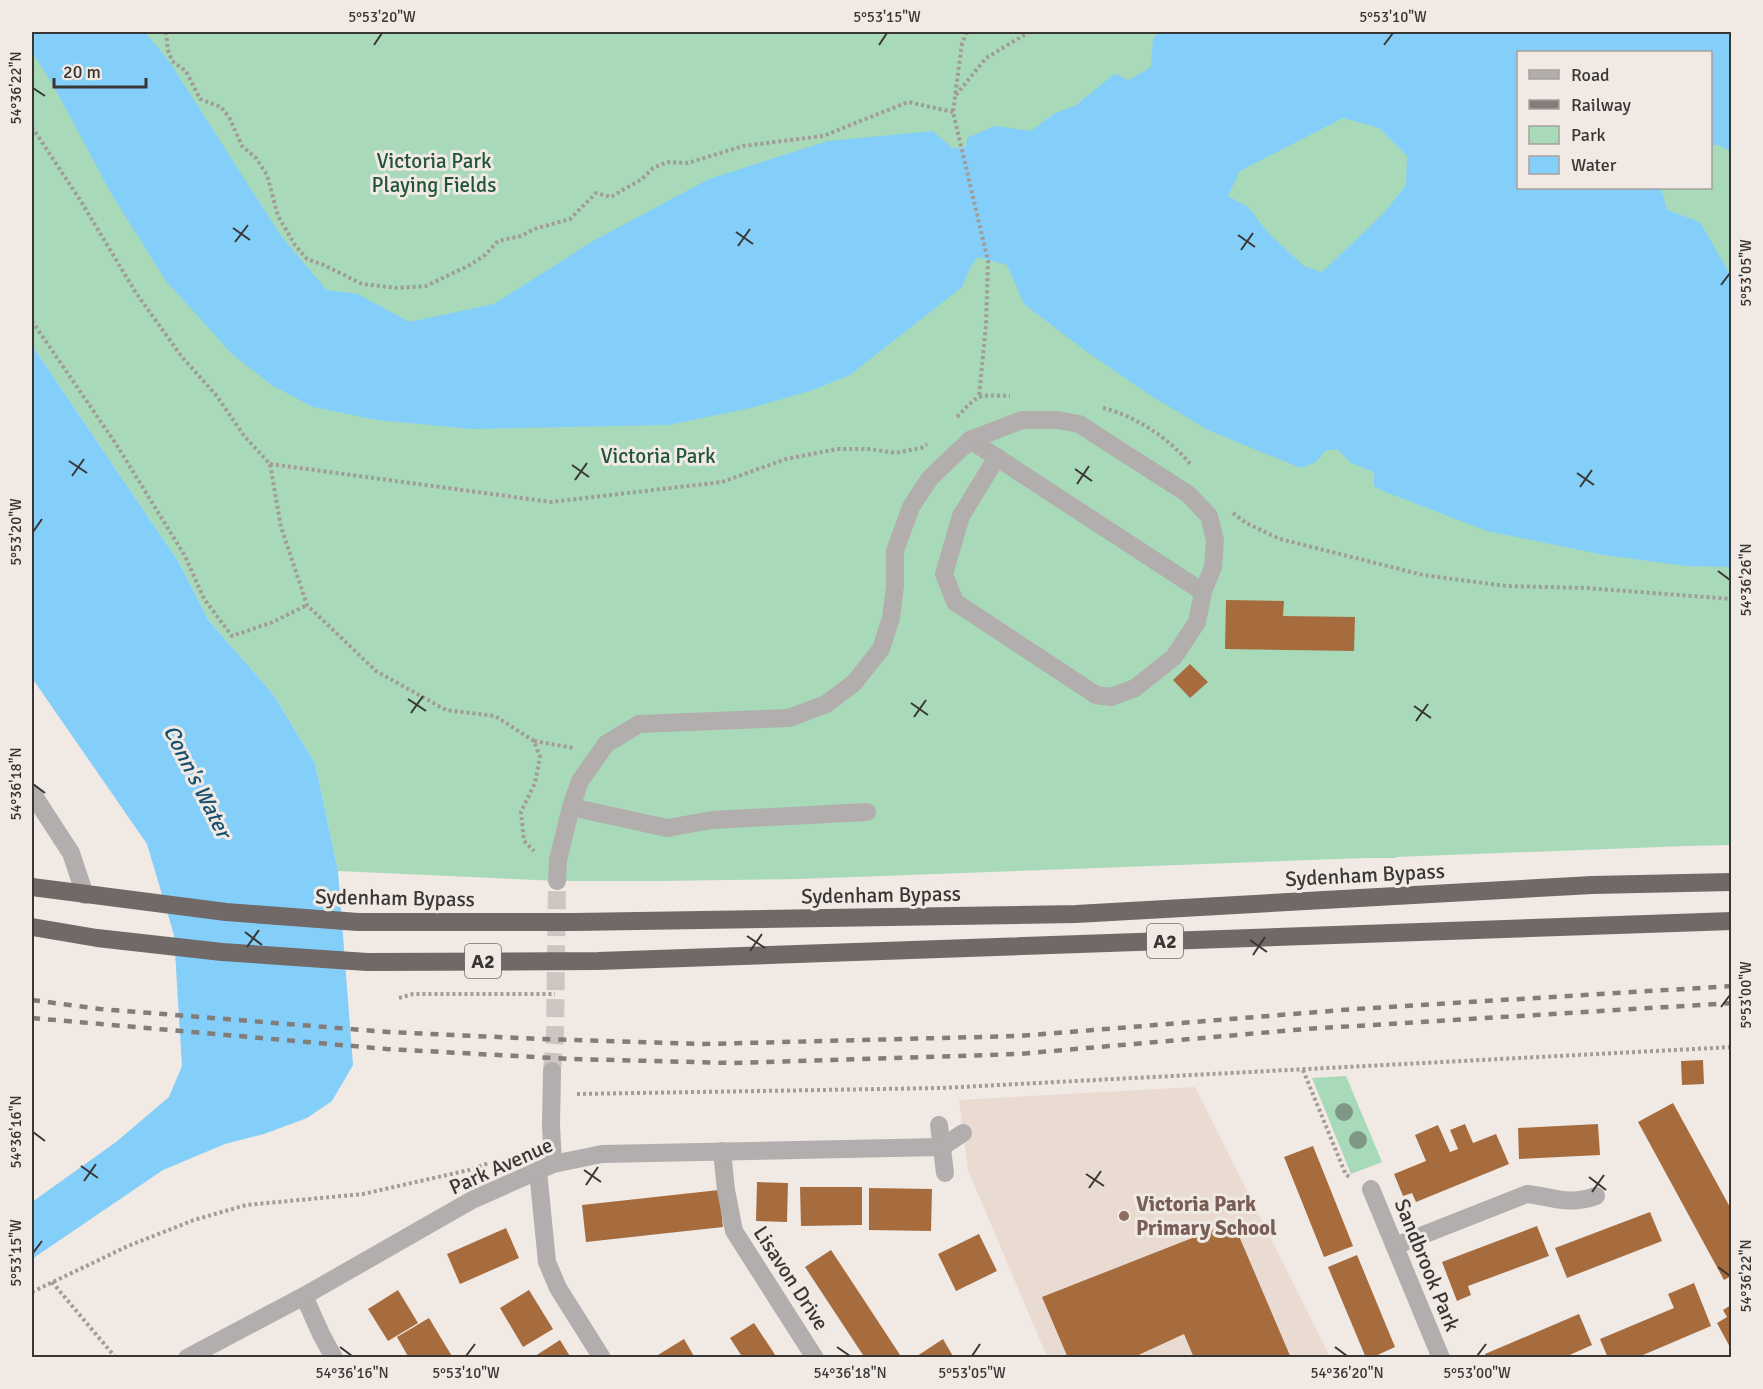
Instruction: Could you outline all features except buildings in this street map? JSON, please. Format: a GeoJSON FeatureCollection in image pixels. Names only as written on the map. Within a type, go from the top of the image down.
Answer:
{"type":"FeatureCollection","features":[{"type":"Feature","properties":{"kind":"highway","name":"Sydenham Bypass"},"geometry":{"type":"LineString","coordinates":[[32,887],[226,912],[358,922],[574,922],[1076,914],[1592,885],[1731,882]]}},
{"type":"Feature","properties":{"kind":"highway","name":"A2"},"geometry":{"type":"LineString","coordinates":[[32,927],[222,952],[367,962],[598,961],[1731,921]]}},
{"type":"Feature","properties":{"kind":"street"},"geometry":{"type":"LineString","coordinates":[[557,881],[558,860],[580,781],[606,744],[639,724],[789,718],[826,704],[854,683],[881,649],[891,618],[895,586],[895,550],[911,507],[930,478],[970,440],[1022,420],[1057,420],[1079,424],[1188,494],[1209,516],[1215,540],[1213,567],[1203,592],[1197,622],[1174,657],[1135,688],[1111,697],[1096,695],[955,602],[944,574],[961,516],[997,457]]}},
{"type":"Feature","properties":{"kind":"street"},"geometry":{"type":"LineString","coordinates":[[970,440],[1203,592]]}},
{"type":"Feature","properties":{"kind":"street"},"geometry":{"type":"LineString","coordinates":[[32,793],[71,854],[85,895]]}},
{"type":"Feature","properties":{"kind":"street"},"geometry":{"type":"LineString","coordinates":[[571,807],[667,828],[712,820],[867,812]]}},
{"type":"Feature","properties":{"kind":"street"},"geometry":{"type":"LineString","coordinates":[[552,1071],[546,1167],[547,1262],[558,1288],[602,1358]]}},
{"type":"Feature","properties":{"kind":"street"},"geometry":{"type":"LineString","coordinates":[[939,1125],[945,1173]]}},
{"type":"Feature","properties":{"kind":"street"},"geometry":{"type":"LineString","coordinates":[[942,1146],[963,1133]]}},
{"type":"Feature","properties":{"kind":"street","name":"Park Avenue"},"geometry":{"type":"LineString","coordinates":[[187,1358],[304,1296],[472,1200],[546,1167],[602,1154],[942,1146]]}},
{"type":"Feature","properties":{"kind":"street","name":"Lisavon Drive"},"geometry":{"type":"LineString","coordinates":[[722,1151],[726,1190],[734,1231],[815,1358]]}},
{"type":"Feature","properties":{"kind":"street","name":"Sandbrook Park"},"geometry":{"type":"LineString","coordinates":[[1371,1189],[1441,1358]]}},
{"type":"Feature","properties":{"kind":"street"},"geometry":{"type":"LineString","coordinates":[[1395,1246],[1527,1194],[1547,1196],[1563,1202],[1582,1201],[1596,1196]]}},
{"type":"Feature","properties":{"kind":"street"},"geometry":{"type":"LineString","coordinates":[[304,1296],[334,1358]]}},
{"type":"Feature","properties":{"kind":"path"},"geometry":{"type":"LineString","coordinates":[[166,32],[172,61],[186,71],[200,99],[214,103],[229,117],[242,146],[256,158],[267,175],[278,216],[295,245],[307,259],[332,268],[362,284],[398,288],[426,286],[470,265],[498,242],[570,219],[596,193],[611,197],[642,179],[653,168],[667,162],[688,163],[743,146],[823,136],[908,102],[953,112]]}},
{"type":"Feature","properties":{"kind":"path"},"geometry":{"type":"LineString","coordinates":[[967,32],[962,43],[953,112],[988,261],[986,325],[979,396]]}},
{"type":"Feature","properties":{"kind":"path"},"geometry":{"type":"LineString","coordinates":[[955,96],[986,58],[1029,32]]}},
{"type":"Feature","properties":{"kind":"path"},"geometry":{"type":"LineString","coordinates":[[32,127],[82,202],[136,293],[182,357],[216,394],[244,437],[270,464],[281,527],[307,604],[376,672],[446,710],[495,716],[534,741],[572,748],[606,744]]}},
{"type":"Feature","properties":{"kind":"path"},"geometry":{"type":"LineString","coordinates":[[32,321],[116,444],[184,556],[204,599],[232,636],[273,622],[307,604]]}},
{"type":"Feature","properties":{"kind":"path"},"geometry":{"type":"LineString","coordinates":[[952,422],[968,404],[979,396],[1015,397]]}},
{"type":"Feature","properties":{"kind":"path"},"geometry":{"type":"LineString","coordinates":[[1093,405],[1115,411],[1147,427],[1182,453],[1195,471]]}},
{"type":"Feature","properties":{"kind":"path"},"geometry":{"type":"LineString","coordinates":[[270,464],[551,502],[722,482],[786,459],[837,449],[871,449],[895,453],[921,448],[930,441]]}},
{"type":"Feature","properties":{"kind":"path"},"geometry":{"type":"LineString","coordinates":[[1231,511],[1246,523],[1280,539],[1424,575],[1506,586],[1586,588],[1731,599]]}},
{"type":"Feature","properties":{"kind":"path"},"geometry":{"type":"LineString","coordinates":[[534,741],[540,757],[535,783],[520,812],[524,841],[542,860],[558,860]]}},
{"type":"Feature","properties":{"kind":"path"},"geometry":{"type":"LineString","coordinates":[[399,998],[413,994],[555,994]]}},
{"type":"Feature","properties":{"kind":"path"},"geometry":{"type":"LineString","coordinates":[[551,1095],[941,1088],[1731,1047]]}},
{"type":"Feature","properties":{"kind":"path"},"geometry":{"type":"LineString","coordinates":[[1303,1070],[1346,1175],[1371,1189]]}},
{"type":"Feature","properties":{"kind":"path"},"geometry":{"type":"LineString","coordinates":[[32,1292],[128,1246],[183,1224],[246,1205],[363,1194],[469,1170],[497,1160]]}},
{"type":"Feature","properties":{"kind":"path"},"geometry":{"type":"LineString","coordinates":[[52,1282],[116,1358]]}},
{"type":"Feature","properties":{"kind":"shaded area","name":"Victoria Park Primary School"},"geometry":{"type":"Polygon","coordinates":[[[1195,1087],[1330,1357],[1047,1357],[968,1170],[959,1100],[1195,1087]]]}},
{"type":"Feature","properties":{"kind":"green space","name":"Victoria Park"},"geometry":{"type":"Polygon","coordinates":[[[32,32],[1731,32],[1731,845],[799,879],[557,881],[338,871],[315,763],[273,694],[209,621],[178,561],[32,345],[32,32]]]}},
{"type":"Feature","properties":{"kind":"green space"},"geometry":{"type":"Polygon","coordinates":[[[1346,1076],[1382,1162],[1351,1174],[1312,1078],[1346,1076]]]}},
{"type":"Feature","properties":{"kind":"water"},"geometry":{"type":"Polygon","coordinates":[[[32,32],[145,32],[169,61],[281,236],[325,288],[358,294],[409,322],[494,304],[593,241],[709,179],[828,141],[933,131],[952,148],[966,148],[967,138],[995,126],[1031,131],[1055,113],[1075,106],[1114,74],[1129,80],[1151,67],[1153,38],[1160,32],[1731,32],[1731,152],[1717,144],[1712,146],[1712,51],[1517,51],[1517,189],[1661,189],[1667,210],[1700,222],[1731,276],[1731,567],[1686,566],[1604,555],[1487,531],[1383,491],[1374,486],[1374,472],[1351,463],[1337,449],[1325,451],[1316,462],[1301,468],[1210,431],[1153,397],[1087,352],[1024,304],[1007,265],[978,257],[970,268],[962,287],[850,375],[813,390],[751,408],[668,425],[472,429],[377,420],[313,407],[273,386],[232,354],[166,281],[112,195],[53,85],[32,52],[32,32]],[[1343,118],[1240,171],[1228,196],[1248,207],[1270,235],[1304,266],[1322,272],[1384,213],[1406,185],[1407,156],[1379,128],[1343,118]]]}},
{"type":"Feature","properties":{"kind":"water","name":"Conn's Water"},"geometry":{"type":"Polygon","coordinates":[[[32,345],[178,561],[209,621],[273,694],[315,763],[338,871],[353,1065],[332,1101],[307,1118],[264,1134],[225,1144],[163,1170],[32,1259],[32,1202],[116,1142],[169,1097],[182,1066],[174,935],[147,844],[32,678],[32,345]]]}},
{"type":"Feature","properties":{"kind":"tunnel"},"geometry":{"type":"LineString","coordinates":[[552,1071],[555,1034],[557,881]]}},
{"type":"Feature","properties":{"kind":"railway"},"geometry":{"type":"LineString","coordinates":[[32,1000],[100,1009],[388,1032],[705,1044],[1019,1036],[1355,1009],[1732,986]]}},
{"type":"Feature","properties":{"kind":"railway"},"geometry":{"type":"LineString","coordinates":[[32,1018],[387,1049],[572,1059],[733,1063],[1018,1054],[1306,1029],[1732,1003]]}},
{"type":"Feature","properties":{"kind":"place","name":"Victoria Park Primary School"},"geometry":{"type":"Point","coordinates":[1124,1216]}},
{"type":"Feature","properties":{"kind":"park label","name":"Victoria Park Playing Fields"},"geometry":{"type":"Point","coordinates":[434,173]}}]}
